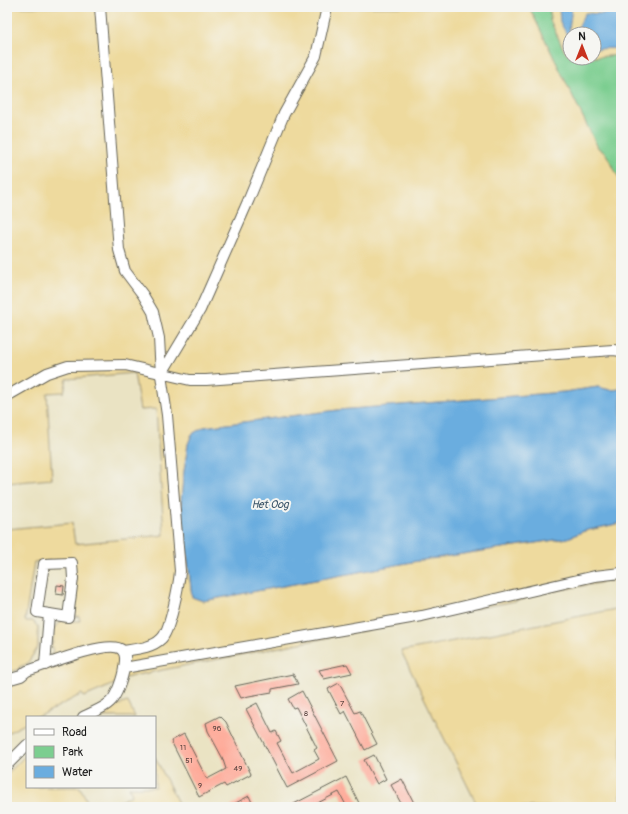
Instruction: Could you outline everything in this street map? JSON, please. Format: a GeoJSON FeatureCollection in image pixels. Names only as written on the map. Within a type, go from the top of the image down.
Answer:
{"type":"FeatureCollection","features":[{"type":"Feature","properties":{"kind":"street"},"geometry":{"type":"LineString","coordinates":[[100,7],[119,250],[125,271],[143,295],[153,312],[159,338],[161,375],[167,415],[180,571],[178,592],[163,639],[155,644],[123,651]]}},
{"type":"Feature","properties":{"kind":"street"},"geometry":{"type":"LineString","coordinates":[[161,375],[200,310],[249,199],[284,114],[316,56],[327,7]]}},
{"type":"Feature","properties":{"kind":"street"},"geometry":{"type":"LineString","coordinates":[[7,396],[47,373],[68,366],[125,365],[161,375],[190,380],[206,380],[621,350]]}},
{"type":"Feature","properties":{"kind":"street"},"geometry":{"type":"LineString","coordinates":[[72,563],[73,578],[68,617],[49,614],[36,612],[44,564],[72,563]]}},
{"type":"Feature","properties":{"kind":"street"},"geometry":{"type":"LineString","coordinates":[[124,668],[422,616],[595,576],[621,573]]}},
{"type":"Feature","properties":{"kind":"street"},"geometry":{"type":"LineString","coordinates":[[45,665],[49,614]]}},
{"type":"Feature","properties":{"kind":"street"},"geometry":{"type":"LineString","coordinates":[[7,680],[20,676],[27,671],[97,648],[111,646],[120,648],[126,657],[123,676],[112,701],[106,706],[85,716]]}},
{"type":"Feature","properties":{"kind":"street"},"geometry":{"type":"LineString","coordinates":[[7,675],[19,671],[27,671]]}},
{"type":"Feature","properties":{"kind":"street"},"geometry":{"type":"LineString","coordinates":[[7,765],[26,746]]}},
{"type":"Feature","properties":{"kind":"green space"},"geometry":{"type":"Polygon","coordinates":[[[529,7],[550,7],[550,20],[562,46],[562,66],[602,66],[602,56],[621,55],[621,182],[606,154],[598,148],[529,7]]]}},
{"type":"Feature","properties":{"kind":"sand"},"geometry":{"type":"Polygon","coordinates":[[[7,7],[529,7],[598,148],[606,154],[621,182],[621,389],[610,390],[598,387],[564,392],[338,410],[204,427],[192,434],[188,444],[181,501],[192,597],[203,601],[423,560],[568,538],[584,531],[621,523],[621,579],[526,596],[525,599],[137,675],[118,680],[117,683],[84,697],[82,694],[40,716],[26,716],[26,724],[7,733],[7,686],[21,681],[53,658],[51,654],[53,653],[51,643],[53,643],[53,629],[62,621],[80,621],[79,616],[75,617],[77,598],[74,559],[34,562],[25,621],[33,621],[38,627],[38,647],[27,664],[19,667],[20,669],[7,673],[7,529],[72,523],[75,544],[164,535],[156,409],[140,410],[134,373],[67,379],[64,392],[47,393],[52,479],[7,483],[7,7]]]}},
{"type":"Feature","properties":{"kind":"sand"},"geometry":{"type":"Polygon","coordinates":[[[550,7],[621,7],[621,55],[602,56],[602,26],[562,26],[562,46],[550,20],[550,7]]]}},
{"type":"Feature","properties":{"kind":"sand"},"geometry":{"type":"Polygon","coordinates":[[[621,608],[621,807],[478,807],[401,651],[621,608]]]}},
{"type":"Feature","properties":{"kind":"sand"},"geometry":{"type":"Polygon","coordinates":[[[128,702],[135,716],[97,716],[128,702]]]}},
{"type":"Feature","properties":{"kind":"sand"},"geometry":{"type":"Polygon","coordinates":[[[26,755],[26,788],[80,788],[90,807],[7,807],[7,774],[26,755]]]}},
{"type":"Feature","properties":{"kind":"sand"},"geometry":{"type":"Polygon","coordinates":[[[156,759],[180,807],[109,807],[132,795],[129,788],[156,788],[156,759]]]}},
{"type":"Feature","properties":{"kind":"water"},"geometry":{"type":"Polygon","coordinates":[[[559,7],[572,7],[570,26],[562,26],[560,22],[559,7]]]}},
{"type":"Feature","properties":{"kind":"water"},"geometry":{"type":"Polygon","coordinates":[[[608,7],[621,7],[621,48],[602,49],[602,26],[579,26],[585,13],[604,14],[608,7]]]}},
{"type":"Feature","properties":{"kind":"water","name":"Het Oog"},"geometry":{"type":"Polygon","coordinates":[[[598,387],[610,390],[621,389],[621,523],[584,531],[568,538],[423,560],[203,601],[192,597],[181,501],[188,444],[192,434],[204,427],[338,410],[564,392],[598,387]]]}},
{"type":"Feature","properties":{"kind":"building"},"geometry":{"type":"Polygon","coordinates":[[[57,585],[64,586],[63,595],[56,594],[57,585]]]}},
{"type":"Feature","properties":{"kind":"building"},"geometry":{"type":"Polygon","coordinates":[[[347,664],[352,673],[324,679],[319,670],[347,664]]]}},
{"type":"Feature","properties":{"kind":"building"},"geometry":{"type":"Polygon","coordinates":[[[293,674],[298,684],[272,689],[272,692],[241,698],[235,686],[293,674]]]}},
{"type":"Feature","properties":{"kind":"building"},"geometry":{"type":"Polygon","coordinates":[[[339,683],[355,713],[360,711],[377,744],[365,750],[345,711],[341,714],[328,689],[339,683]]]}},
{"type":"Feature","properties":{"kind":"building"},"geometry":{"type":"Polygon","coordinates":[[[302,691],[338,761],[287,788],[246,709],[257,703],[272,733],[276,731],[281,741],[277,743],[293,773],[319,759],[314,750],[317,748],[296,707],[293,708],[288,699],[302,691]]]}},
{"type":"Feature","properties":{"kind":"building"},"geometry":{"type":"Polygon","coordinates":[[[220,716],[226,722],[251,774],[226,787],[224,784],[199,797],[171,741],[184,734],[207,779],[226,769],[222,757],[208,731],[206,723],[220,716]]]}},
{"type":"Feature","properties":{"kind":"building"},"geometry":{"type":"Polygon","coordinates":[[[374,755],[386,779],[377,784],[364,760],[374,755]]]}},
{"type":"Feature","properties":{"kind":"building"},"geometry":{"type":"Polygon","coordinates":[[[346,777],[361,807],[347,807],[339,792],[310,807],[288,807],[346,777]]]}},
{"type":"Feature","properties":{"kind":"building"},"geometry":{"type":"Polygon","coordinates":[[[402,779],[416,807],[403,807],[391,785],[402,779]]]}},
{"type":"Feature","properties":{"kind":"building"},"geometry":{"type":"Polygon","coordinates":[[[249,796],[254,807],[228,807],[249,796]]]}}]}
